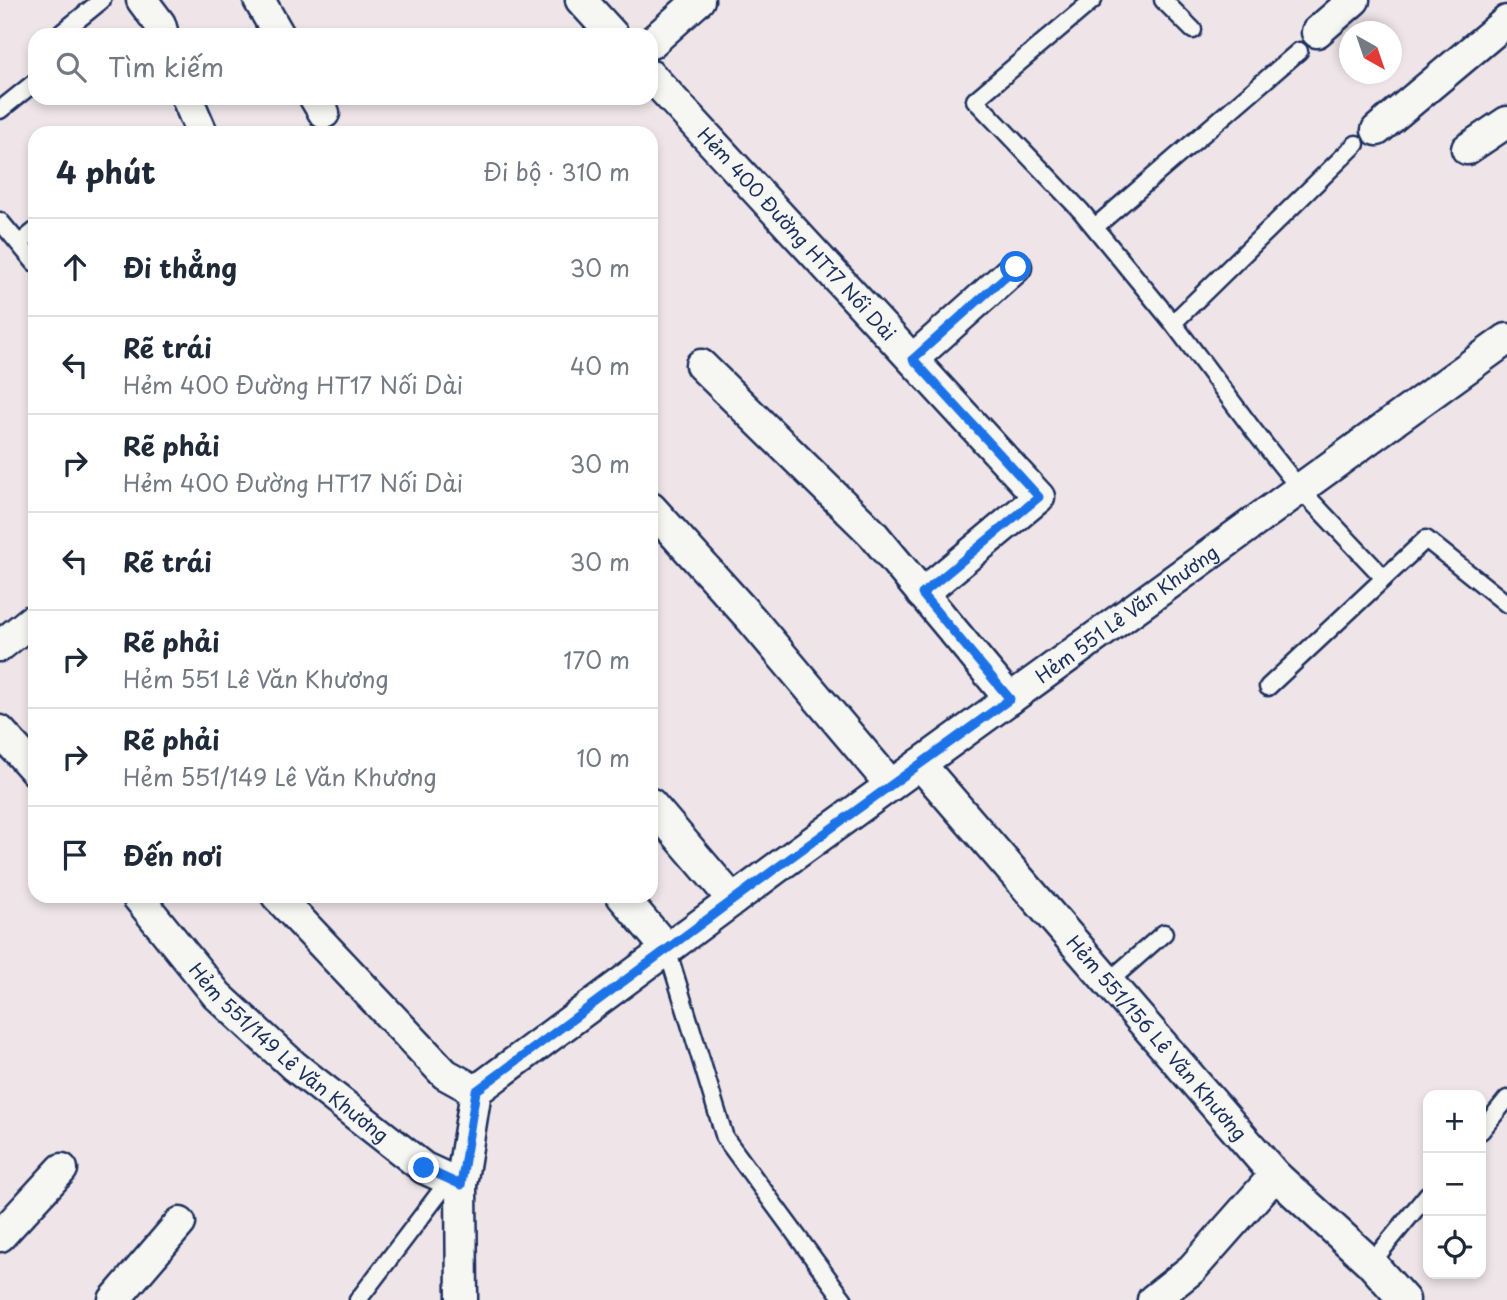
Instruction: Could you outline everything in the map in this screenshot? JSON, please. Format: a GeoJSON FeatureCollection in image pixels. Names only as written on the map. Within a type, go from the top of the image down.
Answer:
{"type":"FeatureCollection","features":[{"type":"Feature","properties":{"kind":"street"},"geometry":{"type":"LineString","coordinates":[[142,0],[161,28]]}},
{"type":"Feature","properties":{"kind":"street"},"geometry":{"type":"LineString","coordinates":[[259,0],[275,28]]}},
{"type":"Feature","properties":{"kind":"street"},"geometry":{"type":"LineString","coordinates":[[581,0],[607,28]]}},
{"type":"Feature","properties":{"kind":"street"},"geometry":{"type":"LineString","coordinates":[[658,37],[699,0]]}},
{"type":"Feature","properties":{"kind":"street"},"geometry":{"type":"LineString","coordinates":[[1308,42],[1354,0]]}},
{"type":"Feature","properties":{"kind":"street"},"geometry":{"type":"LineString","coordinates":[[1366,137],[1507,21]]}},
{"type":"Feature","properties":{"kind":"street","name":"Hẻm 400 Đường HT17 Nối Dài"},"geometry":{"type":"LineString","coordinates":[[658,84],[1039,497],[922,594]]}},
{"type":"Feature","properties":{"kind":"street"},"geometry":{"type":"LineString","coordinates":[[190,105],[199,126]]}},
{"type":"Feature","properties":{"kind":"street"},"geometry":{"type":"LineString","coordinates":[[1467,149],[1507,122]]}},
{"type":"Feature","properties":{"kind":"street"},"geometry":{"type":"LineString","coordinates":[[913,359],[1016,267]]}},
{"type":"Feature","properties":{"kind":"street","name":"Hẻm 551 Lê Văn Khương"},"geometry":{"type":"LineString","coordinates":[[476,1091],[733,900],[1507,339]]}},
{"type":"Feature","properties":{"kind":"street"},"geometry":{"type":"LineString","coordinates":[[701,365],[872,533],[1010,699]]}},
{"type":"Feature","properties":{"kind":"street"},"geometry":{"type":"LineString","coordinates":[[658,516],[752,621],[891,785]]}},
{"type":"Feature","properties":{"kind":"street"},"geometry":{"type":"LineString","coordinates":[[0,646],[28,626]]}},
{"type":"Feature","properties":{"kind":"street"},"geometry":{"type":"LineString","coordinates":[[0,731],[28,762]]}},
{"type":"Feature","properties":{"kind":"street","name":"Hẻm 551/156 Lê Văn Khương"},"geometry":{"type":"LineString","coordinates":[[920,764],[1275,1174],[1371,1263],[1404,1300]]}},
{"type":"Feature","properties":{"kind":"street"},"geometry":{"type":"LineString","coordinates":[[658,812],[733,900]]}},
{"type":"Feature","properties":{"kind":"street","name":"Hẻm 551/149 Lê Văn Khương"},"geometry":{"type":"LineString","coordinates":[[143,903],[217,995],[294,1066],[424,1168],[456,1182]]}},
{"type":"Feature","properties":{"kind":"street"},"geometry":{"type":"LineString","coordinates":[[284,903],[445,1074],[476,1091],[456,1182],[462,1300]]}},
{"type":"Feature","properties":{"kind":"street"},"geometry":{"type":"LineString","coordinates":[[628,903],[667,949]]}},
{"type":"Feature","properties":{"kind":"street"},"geometry":{"type":"LineString","coordinates":[[0,1237],[62,1169]]}},
{"type":"Feature","properties":{"kind":"street"},"geometry":{"type":"LineString","coordinates":[[1153,1300],[1192,1269],[1275,1174]]}},
{"type":"Feature","properties":{"kind":"street"},"geometry":{"type":"LineString","coordinates":[[114,1300],[180,1223]]}},
{"type":"Feature","properties":{"kind":"lane"},"geometry":{"type":"LineString","coordinates":[[68,28],[102,0]]}},
{"type":"Feature","properties":{"kind":"lane"},"geometry":{"type":"LineString","coordinates":[[1093,0],[975,100],[1095,227],[1300,489],[1384,578]]}},
{"type":"Feature","properties":{"kind":"lane"},"geometry":{"type":"LineString","coordinates":[[1163,0],[1193,30]]}},
{"type":"Feature","properties":{"kind":"lane"},"geometry":{"type":"LineString","coordinates":[[1095,227],[1308,42]]}},
{"type":"Feature","properties":{"kind":"lane"},"geometry":{"type":"LineString","coordinates":[[0,110],[28,88]]}},
{"type":"Feature","properties":{"kind":"lane"},"geometry":{"type":"LineString","coordinates":[[1173,324],[1366,137]]}},
{"type":"Feature","properties":{"kind":"lane"},"geometry":{"type":"LineString","coordinates":[[0,221],[28,255]]}},
{"type":"Feature","properties":{"kind":"lane"},"geometry":{"type":"LineString","coordinates":[[19,244],[28,237]]}},
{"type":"Feature","properties":{"kind":"lane"},"geometry":{"type":"LineString","coordinates":[[1268,687],[1426,539],[1507,604]]}},
{"type":"Feature","properties":{"kind":"lane"},"geometry":{"type":"LineString","coordinates":[[1108,982],[1164,933]]}},
{"type":"Feature","properties":{"kind":"lane"},"geometry":{"type":"LineString","coordinates":[[667,949],[725,1138],[844,1300]]}},
{"type":"Feature","properties":{"kind":"lane"},"geometry":{"type":"LineString","coordinates":[[1486,1124],[1507,1099]]}},
{"type":"Feature","properties":{"kind":"lane"},"geometry":{"type":"LineString","coordinates":[[358,1300],[456,1182]]}},
{"type":"Feature","properties":{"kind":"lane"},"geometry":{"type":"LineString","coordinates":[[1371,1263],[1423,1200]]}},
{"type":"Feature","properties":{"kind":"route"},"geometry":{"type":"LineString","coordinates":[[424,1168],[461,1185],[476,1091],[1010,699],[922,594],[1039,497],[913,359],[1016,267]]}}]}
